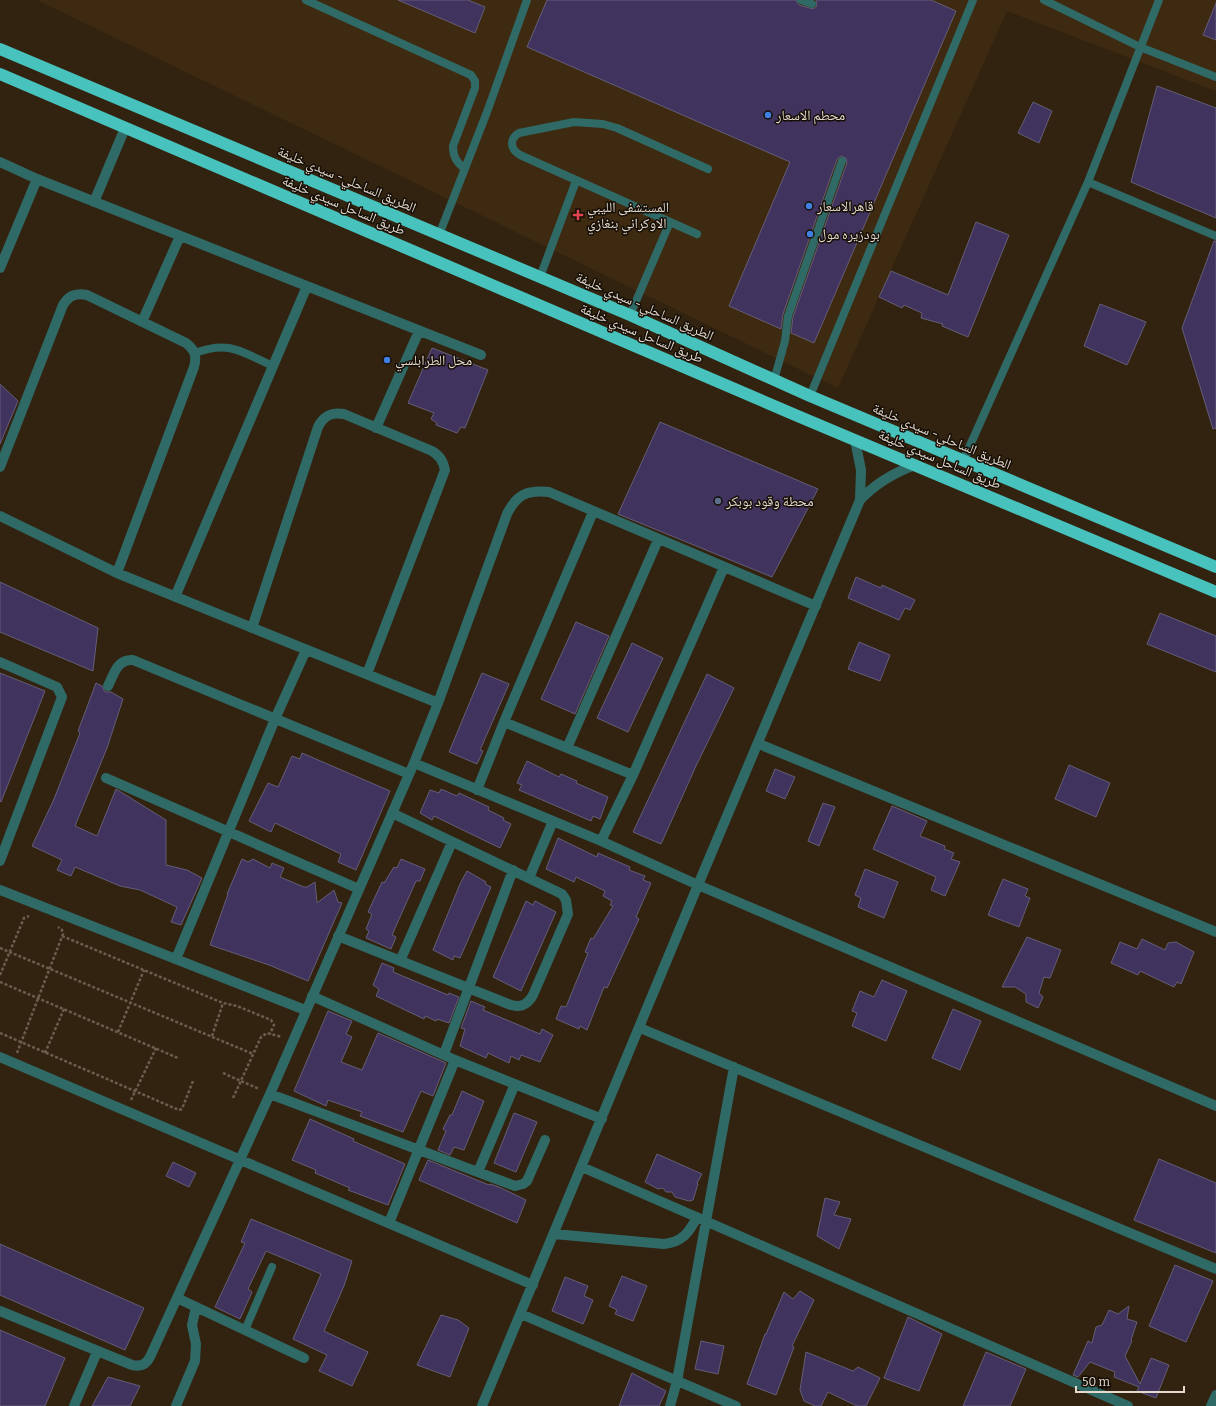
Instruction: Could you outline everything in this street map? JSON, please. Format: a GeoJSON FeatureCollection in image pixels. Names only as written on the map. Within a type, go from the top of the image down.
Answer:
{"type":"FeatureCollection","features":[{"type":"Feature","properties":{"kind":"highway","name":"الطريق الساحلي- سيدي خليفة"},"geometry":{"type":"LineString","coordinates":[[0,49],[440,234],[630,315],[810,396],[1216,567]]}},
{"type":"Feature","properties":{"kind":"highway","name":"طريق الساحل سيدي خليفة"},"geometry":{"type":"LineString","coordinates":[[0,74],[57,97],[125,128],[855,440],[1216,592]]}},
{"type":"Feature","properties":{"kind":"street"},"geometry":{"type":"LineString","coordinates":[[94,202],[125,128]]}},
{"type":"Feature","properties":{"kind":"street"},"geometry":{"type":"LineString","coordinates":[[0,162],[94,202],[481,355]]}},
{"type":"Feature","properties":{"kind":"street"},"geometry":{"type":"LineString","coordinates":[[0,268],[37,179]]}},
{"type":"Feature","properties":{"kind":"street"},"geometry":{"type":"LineString","coordinates":[[142,322],[180,236]]}},
{"type":"Feature","properties":{"kind":"street"},"geometry":{"type":"LineString","coordinates":[[175,597],[307,286]]}},
{"type":"Feature","properties":{"kind":"street"},"geometry":{"type":"LineString","coordinates":[[0,467],[67,299],[79,293],[87,295],[186,343],[195,353],[194,367],[117,573]]}},
{"type":"Feature","properties":{"kind":"street"},"geometry":{"type":"LineString","coordinates":[[376,428],[419,331]]}},
{"type":"Feature","properties":{"kind":"street"},"geometry":{"type":"LineString","coordinates":[[252,628],[321,420],[327,415],[336,412],[344,414],[432,451],[438,455],[443,462],[444,470],[366,674]]}},
{"type":"Feature","properties":{"kind":"street"},"geometry":{"type":"LineString","coordinates":[[482,1406],[698,885],[759,744],[860,500],[861,470],[855,440]]}},
{"type":"Feature","properties":{"kind":"street"},"geometry":{"type":"LineString","coordinates":[[860,500],[885,478],[915,465]]}},
{"type":"Feature","properties":{"kind":"street"},"geometry":{"type":"LineString","coordinates":[[0,1312],[97,1352],[136,1366],[144,1364],[150,1358],[270,1094],[305,1010],[414,762],[438,703],[507,514],[513,502],[522,495],[536,491],[549,492],[658,540],[816,606]]}},
{"type":"Feature","properties":{"kind":"street"},"geometry":{"type":"LineString","coordinates":[[477,790],[504,722],[593,512]]}},
{"type":"Feature","properties":{"kind":"street"},"geometry":{"type":"LineString","coordinates":[[0,516],[117,573],[438,703]]}},
{"type":"Feature","properties":{"kind":"street"},"geometry":{"type":"LineString","coordinates":[[567,748],[658,540]]}},
{"type":"Feature","properties":{"kind":"street"},"geometry":{"type":"LineString","coordinates":[[601,841],[633,775],[724,567]]}},
{"type":"Feature","properties":{"kind":"street"},"geometry":{"type":"LineString","coordinates":[[176,959],[275,719],[306,650]]}},
{"type":"Feature","properties":{"kind":"street"},"geometry":{"type":"LineString","coordinates":[[108,686],[117,666],[125,660],[133,660],[408,774]]}},
{"type":"Feature","properties":{"kind":"street"},"geometry":{"type":"LineString","coordinates":[[0,662],[58,687],[62,697],[0,861]]}},
{"type":"Feature","properties":{"kind":"street"},"geometry":{"type":"LineString","coordinates":[[504,722],[633,775]]}},
{"type":"Feature","properties":{"kind":"street"},"geometry":{"type":"LineString","coordinates":[[759,744],[1216,932]]}},
{"type":"Feature","properties":{"kind":"street"},"geometry":{"type":"LineString","coordinates":[[414,762],[1216,1106]]}},
{"type":"Feature","properties":{"kind":"street"},"geometry":{"type":"LineString","coordinates":[[106,778],[359,889]]}},
{"type":"Feature","properties":{"kind":"street"},"geometry":{"type":"LineString","coordinates":[[338,936],[468,989],[518,1007],[530,1001],[568,914],[568,908],[562,894],[392,813]]}},
{"type":"Feature","properties":{"kind":"street"},"geometry":{"type":"LineString","coordinates":[[529,878],[553,821]]}},
{"type":"Feature","properties":{"kind":"street"},"geometry":{"type":"LineString","coordinates":[[400,961],[452,842]]}},
{"type":"Feature","properties":{"kind":"street"},"geometry":{"type":"LineString","coordinates":[[444,1054],[513,870]]}},
{"type":"Feature","properties":{"kind":"street"},"geometry":{"type":"LineString","coordinates":[[0,890],[305,1010]]}},
{"type":"Feature","properties":{"kind":"street"},"geometry":{"type":"LineString","coordinates":[[312,996],[456,1060],[602,1119]]}},
{"type":"Feature","properties":{"kind":"street"},"geometry":{"type":"LineString","coordinates":[[640,1028],[1216,1269]]}},
{"type":"Feature","properties":{"kind":"street"},"geometry":{"type":"LineString","coordinates":[[0,1057],[533,1285]]}},
{"type":"Feature","properties":{"kind":"street"},"geometry":{"type":"LineString","coordinates":[[389,1223],[456,1060]]}},
{"type":"Feature","properties":{"kind":"street"},"geometry":{"type":"LineString","coordinates":[[670,1406],[677,1381],[701,1220],[734,1068]]}},
{"type":"Feature","properties":{"kind":"street"},"geometry":{"type":"LineString","coordinates":[[478,1172],[515,1084]]}},
{"type":"Feature","properties":{"kind":"street"},"geometry":{"type":"LineString","coordinates":[[270,1094],[515,1186],[523,1184],[527,1181],[545,1140]]}},
{"type":"Feature","properties":{"kind":"street"},"geometry":{"type":"LineString","coordinates":[[582,1167],[1128,1406]]}},
{"type":"Feature","properties":{"kind":"street"},"geometry":{"type":"LineString","coordinates":[[554,1234],[664,1244],[673,1243],[686,1235],[701,1220]]}},
{"type":"Feature","properties":{"kind":"street"},"geometry":{"type":"LineString","coordinates":[[177,1298],[304,1358]]}},
{"type":"Feature","properties":{"kind":"street"},"geometry":{"type":"LineString","coordinates":[[176,1406],[195,1361],[196,1344],[192,1324],[196,1307]]}},
{"type":"Feature","properties":{"kind":"street"},"geometry":{"type":"LineString","coordinates":[[521,1314],[736,1406]]}},
{"type":"Feature","properties":{"kind":"street"},"geometry":{"type":"LineString","coordinates":[[74,1406],[97,1352]]}},
{"type":"Feature","properties":{"kind":"street"},"geometry":{"type":"LineString","coordinates":[[1211,1406],[1216,1395]]}},
{"type":"Feature","properties":{"kind":"lane"},"geometry":{"type":"LineString","coordinates":[[306,0],[471,75],[475,81],[475,88],[453,146],[453,152],[457,161],[464,168]]}},
{"type":"Feature","properties":{"kind":"lane"},"geometry":{"type":"LineString","coordinates":[[440,234],[464,168],[487,112],[527,0]]}},
{"type":"Feature","properties":{"kind":"lane"},"geometry":{"type":"LineString","coordinates":[[801,0],[812,4]]}},
{"type":"Feature","properties":{"kind":"lane"},"geometry":{"type":"LineString","coordinates":[[810,396],[974,0]]}},
{"type":"Feature","properties":{"kind":"lane"},"geometry":{"type":"LineString","coordinates":[[1044,0],[1140,47],[1216,77]]}},
{"type":"Feature","properties":{"kind":"lane"},"geometry":{"type":"LineString","coordinates":[[963,461],[1088,182],[1159,0]]}},
{"type":"Feature","properties":{"kind":"lane"},"geometry":{"type":"LineString","coordinates":[[697,234],[576,181],[515,152],[512,147],[512,141],[514,136],[519,133],[574,122],[603,124],[617,128],[708,168]]}},
{"type":"Feature","properties":{"kind":"lane"},"geometry":{"type":"LineString","coordinates":[[774,380],[785,341],[788,316],[842,161]]}},
{"type":"Feature","properties":{"kind":"lane"},"geometry":{"type":"LineString","coordinates":[[540,277],[576,181]]}},
{"type":"Feature","properties":{"kind":"lane"},"geometry":{"type":"LineString","coordinates":[[1088,182],[1216,236]]}},
{"type":"Feature","properties":{"kind":"lane"},"geometry":{"type":"LineString","coordinates":[[630,315],[670,222]]}},
{"type":"Feature","properties":{"kind":"lane"},"geometry":{"type":"LineString","coordinates":[[195,353],[219,346],[230,347],[273,366]]}},
{"type":"Feature","properties":{"kind":"lane"},"geometry":{"type":"LineString","coordinates":[[245,1330],[272,1267]]}},
{"type":"Feature","properties":{"kind":"path"},"geometry":{"type":"LineString","coordinates":[[0,975],[25,917],[28,915],[36,918]]}},
{"type":"Feature","properties":{"kind":"path"},"geometry":{"type":"LineString","coordinates":[[13,1063],[62,936],[62,930],[54,926]]}},
{"type":"Feature","properties":{"kind":"path"},"geometry":{"type":"LineString","coordinates":[[62,936],[223,1003],[237,1006],[271,1020],[274,1025],[270,1034]]}},
{"type":"Feature","properties":{"kind":"path"},"geometry":{"type":"LineString","coordinates":[[0,948],[253,1054]]}},
{"type":"Feature","properties":{"kind":"path"},"geometry":{"type":"LineString","coordinates":[[118,1032],[144,970]]}},
{"type":"Feature","properties":{"kind":"path"},"geometry":{"type":"LineString","coordinates":[[0,982],[178,1058]]}},
{"type":"Feature","properties":{"kind":"path"},"geometry":{"type":"LineString","coordinates":[[212,1036],[223,1003]]}},
{"type":"Feature","properties":{"kind":"path"},"geometry":{"type":"LineString","coordinates":[[45,1052],[64,1009]]}},
{"type":"Feature","properties":{"kind":"path"},"geometry":{"type":"LineString","coordinates":[[0,1033],[181,1110],[193,1081]]}},
{"type":"Feature","properties":{"kind":"path"},"geometry":{"type":"LineString","coordinates":[[233,1098],[261,1037],[270,1034],[292,1040]]}},
{"type":"Feature","properties":{"kind":"path"},"geometry":{"type":"LineString","coordinates":[[126,1111],[156,1048]]}},
{"type":"Feature","properties":{"kind":"path"},"geometry":{"type":"LineString","coordinates":[[223,1073],[270,1094]]}},
{"type":"Feature","properties":{"kind":"shaded area"},"geometry":{"type":"Polygon","coordinates":[[[37,0],[1216,0],[1216,91],[1007,11],[838,388],[37,0]]]}},
{"type":"Feature","properties":{"kind":"building"},"geometry":{"type":"Polygon","coordinates":[[[398,0],[468,0],[485,7],[475,33],[398,0]]]}},
{"type":"Feature","properties":{"kind":"building","name":"بودزيره مول"},"geometry":{"type":"Polygon","coordinates":[[[547,0],[796,0],[799,5],[813,9],[817,6],[816,0],[931,0],[956,11],[814,343],[791,333],[793,317],[847,163],[846,158],[841,156],[837,159],[783,314],[781,329],[729,306],[790,162],[527,47],[547,0]]]}},
{"type":"Feature","properties":{"kind":"building"},"geometry":{"type":"Polygon","coordinates":[[[1216,3],[1216,40],[1203,35],[1216,3]]]}},
{"type":"Feature","properties":{"kind":"building"},"geometry":{"type":"Polygon","coordinates":[[[1157,86],[1216,108],[1216,218],[1131,182],[1157,86]]]}},
{"type":"Feature","properties":{"kind":"building"},"geometry":{"type":"Polygon","coordinates":[[[1033,102],[1052,111],[1039,143],[1018,133],[1033,102]]]}},
{"type":"Feature","properties":{"kind":"building"},"geometry":{"type":"Polygon","coordinates":[[[976,222],[1009,235],[968,337],[942,326],[943,324],[921,318],[922,313],[904,305],[902,308],[879,297],[891,271],[948,295],[976,222]]]}},
{"type":"Feature","properties":{"kind":"building"},"geometry":{"type":"Polygon","coordinates":[[[1214,241],[1216,241],[1216,428],[1213,429],[1182,328],[1214,241]]]}},
{"type":"Feature","properties":{"kind":"building"},"geometry":{"type":"Polygon","coordinates":[[[1100,304],[1146,322],[1127,365],[1084,346],[1100,304]]]}},
{"type":"Feature","properties":{"kind":"building"},"geometry":{"type":"Polygon","coordinates":[[[432,348],[488,370],[465,428],[461,427],[457,433],[436,425],[437,423],[431,419],[434,413],[408,403],[432,348]]]}},
{"type":"Feature","properties":{"kind":"building"},"geometry":{"type":"Polygon","coordinates":[[[0,384],[18,401],[0,444],[0,384]]]}},
{"type":"Feature","properties":{"kind":"building","name":"محطة وقود بوبكر"},"geometry":{"type":"Polygon","coordinates":[[[660,422],[818,489],[772,577],[618,514],[660,422]]]}},
{"type":"Feature","properties":{"kind":"building"},"geometry":{"type":"Polygon","coordinates":[[[856,577],[881,588],[882,585],[915,600],[910,610],[905,608],[899,620],[848,598],[856,577]]]}},
{"type":"Feature","properties":{"kind":"building"},"geometry":{"type":"Polygon","coordinates":[[[0,582],[98,628],[93,671],[0,632],[0,582]]]}},
{"type":"Feature","properties":{"kind":"building"},"geometry":{"type":"Polygon","coordinates":[[[1160,613],[1216,636],[1216,672],[1147,644],[1160,613]]]}},
{"type":"Feature","properties":{"kind":"building"},"geometry":{"type":"Polygon","coordinates":[[[576,622],[609,636],[575,714],[541,699],[576,622]]]}},
{"type":"Feature","properties":{"kind":"building"},"geometry":{"type":"Polygon","coordinates":[[[859,642],[890,655],[880,681],[848,669],[859,642]]]}},
{"type":"Feature","properties":{"kind":"building"},"geometry":{"type":"Polygon","coordinates":[[[632,643],[663,658],[628,732],[597,718],[632,643]]]}},
{"type":"Feature","properties":{"kind":"building"},"geometry":{"type":"Polygon","coordinates":[[[0,673],[45,691],[1,802],[0,801],[0,673]]]}},
{"type":"Feature","properties":{"kind":"building"},"geometry":{"type":"Polygon","coordinates":[[[482,673],[509,684],[480,750],[483,751],[477,764],[449,752],[482,673]]]}},
{"type":"Feature","properties":{"kind":"building"},"geometry":{"type":"Polygon","coordinates":[[[707,674],[734,688],[696,766],[661,844],[633,832],[707,674]]]}},
{"type":"Feature","properties":{"kind":"building"},"geometry":{"type":"Polygon","coordinates":[[[96,683],[102,686],[105,692],[111,692],[123,699],[107,748],[75,826],[97,836],[116,789],[166,820],[166,865],[187,870],[202,878],[181,925],[171,922],[177,907],[140,890],[120,886],[75,867],[71,876],[57,870],[62,860],[32,846],[54,799],[80,733],[78,731],[96,683]]]}},
{"type":"Feature","properties":{"kind":"building"},"geometry":{"type":"Polygon","coordinates":[[[302,753],[390,791],[356,870],[338,862],[341,854],[275,823],[271,832],[249,821],[268,783],[278,787],[292,756],[300,759],[302,753]]]}},
{"type":"Feature","properties":{"kind":"building"},"geometry":{"type":"Polygon","coordinates":[[[527,761],[559,777],[561,774],[577,781],[576,783],[608,797],[600,819],[593,816],[591,821],[519,790],[522,785],[517,783],[527,761]]]}},
{"type":"Feature","properties":{"kind":"building"},"geometry":{"type":"Polygon","coordinates":[[[1069,765],[1110,783],[1096,817],[1055,799],[1069,765]]]}},
{"type":"Feature","properties":{"kind":"building"},"geometry":{"type":"Polygon","coordinates":[[[775,769],[795,777],[785,799],[766,791],[775,769]]]}},
{"type":"Feature","properties":{"kind":"building"},"geometry":{"type":"Polygon","coordinates":[[[441,789],[457,796],[459,793],[489,807],[488,810],[504,818],[503,820],[511,824],[500,848],[434,816],[432,820],[420,813],[430,790],[439,793],[441,789]]]}},
{"type":"Feature","properties":{"kind":"building"},"geometry":{"type":"Polygon","coordinates":[[[823,803],[835,807],[819,846],[808,841],[823,803]]]}},
{"type":"Feature","properties":{"kind":"building"},"geometry":{"type":"Polygon","coordinates":[[[892,806],[927,821],[920,836],[945,846],[944,849],[954,853],[951,859],[960,862],[945,896],[931,890],[936,877],[873,849],[892,806]]]}},
{"type":"Feature","properties":{"kind":"building"},"geometry":{"type":"Polygon","coordinates":[[[558,838],[597,857],[598,853],[630,867],[629,870],[645,876],[643,880],[651,883],[636,917],[639,919],[607,988],[604,987],[587,1030],[580,1026],[579,1029],[556,1019],[561,1006],[566,1007],[588,953],[585,952],[591,938],[593,939],[613,906],[610,905],[612,901],[603,896],[605,891],[576,877],[574,882],[546,869],[558,838]]]}},
{"type":"Feature","properties":{"kind":"building"},"geometry":{"type":"Polygon","coordinates":[[[242,859],[248,862],[253,859],[270,868],[272,863],[284,868],[280,877],[304,887],[307,887],[315,882],[317,903],[334,890],[338,902],[342,903],[308,981],[269,965],[210,945],[227,894],[242,859]]]}},
{"type":"Feature","properties":{"kind":"building"},"geometry":{"type":"Polygon","coordinates":[[[401,859],[425,869],[420,881],[416,881],[392,935],[396,937],[391,949],[366,938],[369,931],[366,929],[372,914],[368,912],[382,882],[384,883],[394,867],[397,868],[401,859]]]}},
{"type":"Feature","properties":{"kind":"building"},"geometry":{"type":"Polygon","coordinates":[[[865,869],[898,882],[884,918],[858,907],[861,898],[855,895],[865,869]]]}},
{"type":"Feature","properties":{"kind":"building"},"geometry":{"type":"Polygon","coordinates":[[[467,871],[486,882],[485,884],[491,887],[460,958],[454,956],[453,960],[433,950],[460,884],[467,871]]]}},
{"type":"Feature","properties":{"kind":"building"},"geometry":{"type":"Polygon","coordinates":[[[1003,879],[1028,889],[1025,896],[1030,898],[1019,927],[988,915],[1003,879]]]}},
{"type":"Feature","properties":{"kind":"building"},"geometry":{"type":"Polygon","coordinates":[[[526,901],[533,905],[535,901],[556,912],[521,991],[493,977],[526,901]]]}},
{"type":"Feature","properties":{"kind":"building"},"geometry":{"type":"Polygon","coordinates":[[[1027,937],[1061,950],[1050,978],[1044,977],[1039,993],[1043,997],[1038,1008],[1026,1002],[1026,994],[1015,987],[1002,987],[1027,937]]]}},
{"type":"Feature","properties":{"kind":"building"},"geometry":{"type":"Polygon","coordinates":[[[1142,939],[1165,950],[1168,943],[1176,942],[1194,952],[1181,984],[1177,982],[1174,987],[1140,971],[1138,975],[1111,963],[1120,942],[1137,949],[1142,939]]]}},
{"type":"Feature","properties":{"kind":"building"},"geometry":{"type":"Polygon","coordinates":[[[382,963],[394,968],[393,972],[448,995],[449,993],[459,997],[449,1023],[437,1019],[436,1021],[425,1016],[424,1019],[376,996],[379,989],[373,985],[382,963]]]}},
{"type":"Feature","properties":{"kind":"building"},"geometry":{"type":"Polygon","coordinates":[[[882,980],[907,991],[886,1041],[852,1026],[857,1013],[852,1011],[860,991],[874,997],[882,980]]]}},
{"type":"Feature","properties":{"kind":"building"},"geometry":{"type":"Polygon","coordinates":[[[471,1001],[485,1007],[483,1010],[540,1034],[542,1029],[553,1035],[540,1062],[521,1055],[519,1060],[511,1056],[509,1063],[488,1053],[486,1058],[460,1046],[465,1029],[461,1028],[471,1001]]]}},
{"type":"Feature","properties":{"kind":"building"},"geometry":{"type":"Polygon","coordinates":[[[953,1009],[981,1021],[960,1070],[932,1058],[953,1009]]]}},
{"type":"Feature","properties":{"kind":"building"},"geometry":{"type":"Polygon","coordinates":[[[328,1011],[352,1021],[346,1034],[352,1037],[341,1062],[362,1070],[378,1033],[446,1063],[433,1096],[421,1091],[403,1132],[360,1116],[362,1112],[328,1100],[326,1106],[294,1091],[328,1011]]]}},
{"type":"Feature","properties":{"kind":"building"},"geometry":{"type":"Polygon","coordinates":[[[462,1091],[484,1101],[464,1150],[454,1147],[450,1155],[438,1150],[446,1131],[443,1129],[450,1115],[452,1115],[462,1091]]]}},
{"type":"Feature","properties":{"kind":"building"},"geometry":{"type":"Polygon","coordinates":[[[514,1113],[537,1122],[516,1172],[494,1163],[514,1113]]]}},
{"type":"Feature","properties":{"kind":"building"},"geometry":{"type":"Polygon","coordinates":[[[310,1119],[354,1139],[353,1141],[405,1164],[388,1205],[348,1190],[350,1188],[315,1173],[316,1170],[292,1160],[310,1119]]]}},
{"type":"Feature","properties":{"kind":"building"},"geometry":{"type":"Polygon","coordinates":[[[657,1154],[702,1174],[697,1183],[698,1184],[693,1200],[689,1201],[675,1197],[672,1192],[666,1192],[663,1188],[658,1189],[645,1182],[657,1154]]]}},
{"type":"Feature","properties":{"kind":"building"},"geometry":{"type":"Polygon","coordinates":[[[1159,1159],[1216,1183],[1216,1253],[1134,1220],[1159,1159]]]}},
{"type":"Feature","properties":{"kind":"building"},"geometry":{"type":"Polygon","coordinates":[[[428,1160],[489,1185],[499,1187],[526,1200],[517,1223],[419,1180],[428,1160]]]}},
{"type":"Feature","properties":{"kind":"building"},"geometry":{"type":"Polygon","coordinates":[[[173,1162],[196,1173],[189,1187],[166,1176],[173,1162]]]}},
{"type":"Feature","properties":{"kind":"building"},"geometry":{"type":"Polygon","coordinates":[[[825,1198],[840,1202],[834,1215],[851,1219],[839,1249],[817,1236],[825,1198]]]}},
{"type":"Feature","properties":{"kind":"building"},"geometry":{"type":"Polygon","coordinates":[[[251,1219],[352,1261],[344,1286],[324,1331],[368,1352],[352,1386],[319,1371],[327,1355],[293,1339],[321,1274],[266,1251],[248,1289],[252,1292],[240,1319],[215,1307],[245,1243],[241,1242],[251,1219]]]}},
{"type":"Feature","properties":{"kind":"building"},"geometry":{"type":"Polygon","coordinates":[[[0,1244],[144,1308],[125,1350],[0,1295],[0,1244]]]}},
{"type":"Feature","properties":{"kind":"building"},"geometry":{"type":"Polygon","coordinates":[[[1175,1265],[1213,1281],[1186,1342],[1149,1326],[1175,1265]]]}},
{"type":"Feature","properties":{"kind":"building"},"geometry":{"type":"Polygon","coordinates":[[[622,1276],[647,1286],[633,1321],[615,1314],[617,1310],[609,1306],[622,1276]]]}},
{"type":"Feature","properties":{"kind":"building"},"geometry":{"type":"Polygon","coordinates":[[[565,1277],[588,1286],[584,1296],[593,1300],[583,1324],[552,1311],[565,1277]]]}},
{"type":"Feature","properties":{"kind":"building"},"geometry":{"type":"Polygon","coordinates":[[[800,1291],[814,1300],[792,1346],[794,1347],[776,1395],[747,1384],[765,1334],[784,1292],[793,1299],[800,1291]]]}},
{"type":"Feature","properties":{"kind":"building"},"geometry":{"type":"Polygon","coordinates":[[[1129,1306],[1127,1319],[1137,1322],[1131,1340],[1132,1341],[1125,1356],[1140,1384],[1151,1358],[1169,1365],[1156,1398],[1137,1391],[1139,1387],[1114,1377],[1115,1372],[1090,1362],[1078,1377],[1073,1375],[1088,1341],[1092,1343],[1096,1327],[1102,1325],[1109,1310],[1118,1314],[1129,1306]]]}},
{"type":"Feature","properties":{"kind":"building"},"geometry":{"type":"Polygon","coordinates":[[[441,1315],[458,1320],[469,1328],[450,1377],[417,1365],[441,1315]]]}},
{"type":"Feature","properties":{"kind":"building"},"geometry":{"type":"Polygon","coordinates":[[[908,1317],[942,1334],[919,1391],[884,1378],[908,1317]]]}},
{"type":"Feature","properties":{"kind":"building"},"geometry":{"type":"Polygon","coordinates":[[[0,1330],[65,1358],[45,1406],[0,1406],[0,1330]]]}},
{"type":"Feature","properties":{"kind":"building"},"geometry":{"type":"Polygon","coordinates":[[[701,1341],[724,1346],[718,1374],[695,1369],[701,1341]]]}},
{"type":"Feature","properties":{"kind":"building"},"geometry":{"type":"Polygon","coordinates":[[[806,1352],[853,1371],[858,1367],[880,1378],[866,1406],[857,1406],[828,1392],[821,1406],[815,1406],[804,1401],[800,1390],[806,1352]]]}},
{"type":"Feature","properties":{"kind":"building"},"geometry":{"type":"Polygon","coordinates":[[[986,1352],[1026,1369],[1010,1406],[963,1406],[986,1352]]]}},
{"type":"Feature","properties":{"kind":"building"},"geometry":{"type":"Polygon","coordinates":[[[632,1373],[666,1391],[659,1406],[619,1406],[632,1373]]]}},
{"type":"Feature","properties":{"kind":"building"},"geometry":{"type":"Polygon","coordinates":[[[108,1377],[140,1386],[130,1406],[92,1406],[108,1377]]]}},
{"type":"Feature","properties":{"kind":"place","name":"محطم الاسعار"},"geometry":{"type":"Point","coordinates":[768,115]}},
{"type":"Feature","properties":{"kind":"place","name":"قاهرالاسعار"},"geometry":{"type":"Point","coordinates":[809,206]}},
{"type":"Feature","properties":{"kind":"place","name":"المستشفى الليبي الاوكراني بنغازي"},"geometry":{"type":"Point","coordinates":[578,215]}},
{"type":"Feature","properties":{"kind":"place","name":"بودزيره مول"},"geometry":{"type":"Point","coordinates":[810,234]}},
{"type":"Feature","properties":{"kind":"place","name":"محل الطرابلسي"},"geometry":{"type":"Point","coordinates":[387,360]}},
{"type":"Feature","properties":{"kind":"place","name":"محطة وقود بوبكر"},"geometry":{"type":"Point","coordinates":[718,501]}}]}
